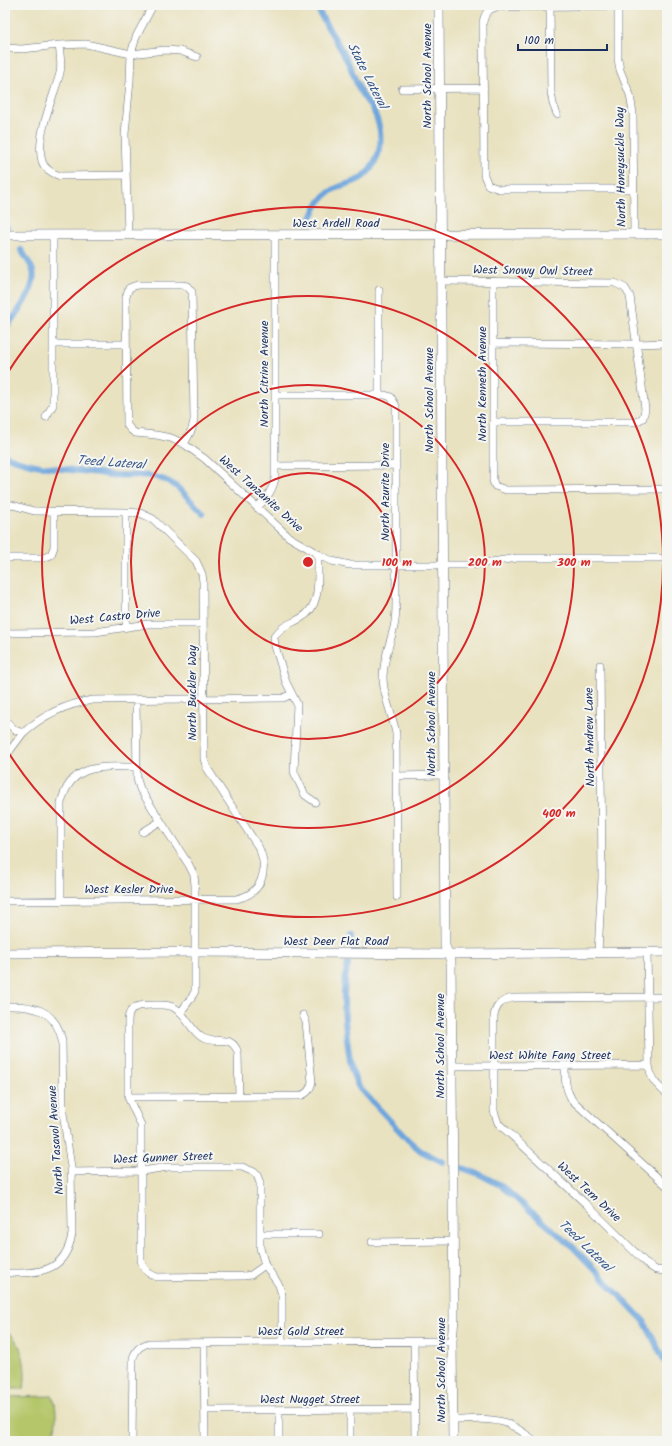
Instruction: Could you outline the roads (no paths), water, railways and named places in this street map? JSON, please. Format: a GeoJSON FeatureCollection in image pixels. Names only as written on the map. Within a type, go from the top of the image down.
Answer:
{"type":"FeatureCollection","features":[{"type":"Feature","properties":{"kind":"street"},"geometry":{"type":"LineString","coordinates":[[128,235],[125,134],[131,54],[136,37],[153,5]]}},
{"type":"Feature","properties":{"kind":"street","name":"North School Avenue"},"geometry":{"type":"LineString","coordinates":[[439,5],[445,946],[451,960],[454,1318],[452,1341],[453,1441]]}},
{"type":"Feature","properties":{"kind":"street"},"geometry":{"type":"LineString","coordinates":[[633,189],[498,189],[488,185],[484,174],[484,16],[487,11],[496,7],[648,5]]}},
{"type":"Feature","properties":{"kind":"street"},"geometry":{"type":"LineString","coordinates":[[550,6],[551,92],[553,104],[557,114]]}},
{"type":"Feature","properties":{"kind":"street","name":"North Honeysuckle Way"},"geometry":{"type":"LineString","coordinates":[[618,6],[618,59],[620,70],[630,95],[633,113],[634,234]]}},
{"type":"Feature","properties":{"kind":"street"},"geometry":{"type":"LineString","coordinates":[[5,48],[22,49],[86,44],[131,54],[166,50],[180,51],[197,57]]}},
{"type":"Feature","properties":{"kind":"street"},"geometry":{"type":"LineString","coordinates":[[59,45],[60,69],[43,127],[41,153],[42,161],[46,169],[53,174],[60,176],[126,175]]}},
{"type":"Feature","properties":{"kind":"street"},"geometry":{"type":"LineString","coordinates":[[402,89],[484,88]]}},
{"type":"Feature","properties":{"kind":"street","name":"West Ardell Road"},"geometry":{"type":"LineString","coordinates":[[5,235],[667,234]]}},
{"type":"Feature","properties":{"kind":"street"},"geometry":{"type":"LineString","coordinates":[[46,417],[53,405],[54,235]]}},
{"type":"Feature","properties":{"kind":"street","name":"North Citrine Avenue"},"geometry":{"type":"LineString","coordinates":[[257,508],[271,493],[274,486],[275,235]]}},
{"type":"Feature","properties":{"kind":"street","name":"West Snowy Owl Street"},"geometry":{"type":"LineString","coordinates":[[441,281],[615,283],[625,288],[630,296],[637,344]]}},
{"type":"Feature","properties":{"kind":"street","name":"North Kenneth Avenue"},"geometry":{"type":"LineString","coordinates":[[493,281],[493,481],[495,486],[506,490],[667,489]]}},
{"type":"Feature","properties":{"kind":"street"},"geometry":{"type":"LineString","coordinates":[[54,344],[126,344],[126,296],[129,288],[137,284],[182,285],[190,289],[193,295],[194,420],[192,429],[184,444]]}},
{"type":"Feature","properties":{"kind":"street"},"geometry":{"type":"LineString","coordinates":[[275,395],[379,395],[379,290]]}},
{"type":"Feature","properties":{"kind":"street"},"geometry":{"type":"LineString","coordinates":[[493,343],[667,343]]}},
{"type":"Feature","properties":{"kind":"street","name":"West Tanzanite Drive"},"geometry":{"type":"LineString","coordinates":[[126,344],[127,425],[131,430],[135,433],[171,438],[184,444],[205,459],[290,537],[332,561],[350,566],[472,565],[517,558],[667,558]]}},
{"type":"Feature","properties":{"kind":"street"},"geometry":{"type":"LineString","coordinates":[[493,422],[636,422],[644,418],[645,409],[637,344]]}},
{"type":"Feature","properties":{"kind":"street","name":"North Azurite Drive"},"geometry":{"type":"LineString","coordinates":[[379,395],[392,397],[396,406],[396,602],[394,626],[384,661],[383,678],[385,694],[394,721],[396,734],[397,897]]}},
{"type":"Feature","properties":{"kind":"street"},"geometry":{"type":"LineString","coordinates":[[275,466],[396,465]]}},
{"type":"Feature","properties":{"kind":"street","name":"North Buckler Way"},"geometry":{"type":"LineString","coordinates":[[5,503],[28,510],[54,512],[140,513],[153,519],[196,561],[203,582],[204,751],[207,768],[259,848],[262,855],[263,873],[257,889],[252,894]]}},
{"type":"Feature","properties":{"kind":"street"},"geometry":{"type":"LineString","coordinates":[[5,558],[43,558],[51,554],[54,547],[54,512]]}},
{"type":"Feature","properties":{"kind":"street"},"geometry":{"type":"LineString","coordinates":[[126,512],[126,627]]}},
{"type":"Feature","properties":{"kind":"street"},"geometry":{"type":"LineString","coordinates":[[315,802],[305,795],[294,772],[297,704],[286,682],[275,646],[274,637],[279,629],[304,617],[315,603],[317,595],[318,554]]}},
{"type":"Feature","properties":{"kind":"street","name":"West Castro Drive"},"geometry":{"type":"LineString","coordinates":[[5,633],[95,632],[148,624],[203,624]]}},
{"type":"Feature","properties":{"kind":"street","name":"North Andrew Lane"},"geometry":{"type":"LineString","coordinates":[[598,953],[602,876],[600,665]]}},
{"type":"Feature","properties":{"kind":"street"},"geometry":{"type":"LineString","coordinates":[[5,759],[23,733],[49,714],[69,705],[93,700],[282,698],[292,694]]}},
{"type":"Feature","properties":{"kind":"street"},"geometry":{"type":"LineString","coordinates":[[136,700],[136,767],[140,789],[194,875],[195,991],[180,1013]]}},
{"type":"Feature","properties":{"kind":"street"},"geometry":{"type":"LineString","coordinates":[[5,720],[14,730],[23,733]]}},
{"type":"Feature","properties":{"kind":"street"},"geometry":{"type":"LineString","coordinates":[[61,900],[61,803],[63,794],[73,778],[81,772],[90,769],[136,767]]}},
{"type":"Feature","properties":{"kind":"street"},"geometry":{"type":"LineString","coordinates":[[396,776],[444,775]]}},
{"type":"Feature","properties":{"kind":"street"},"geometry":{"type":"LineString","coordinates":[[143,832],[161,821]]}},
{"type":"Feature","properties":{"kind":"street","name":"West Kesler Drive"},"geometry":{"type":"LineString","coordinates":[[5,901],[236,899],[252,894]]}},
{"type":"Feature","properties":{"kind":"street","name":"West Deer Flat Road"},"geometry":{"type":"LineString","coordinates":[[5,953],[195,952],[448,954],[667,952]]}},
{"type":"Feature","properties":{"kind":"street"},"geometry":{"type":"LineString","coordinates":[[647,952],[650,1075],[654,1082],[667,1094]]}},
{"type":"Feature","properties":{"kind":"street"},"geometry":{"type":"LineString","coordinates":[[494,1066],[494,1016],[496,1008],[505,1000],[512,998],[667,998]]}},
{"type":"Feature","properties":{"kind":"street"},"geometry":{"type":"LineString","coordinates":[[239,1097],[238,1053],[236,1047],[232,1043],[211,1040],[198,1035],[174,1007],[167,1005],[141,1005],[131,1010],[128,1015],[128,1097],[141,1125],[141,1261],[144,1270],[157,1277],[244,1276],[251,1275],[265,1265]]}},
{"type":"Feature","properties":{"kind":"street","name":"North Tasavol Avenue"},"geometry":{"type":"LineString","coordinates":[[5,1006],[30,1006],[41,1010],[50,1017],[58,1028],[62,1040],[63,1113],[71,1172],[72,1234],[70,1244],[64,1256],[51,1268],[40,1272],[5,1273]]}},
{"type":"Feature","properties":{"kind":"street"},"geometry":{"type":"LineString","coordinates":[[128,1097],[300,1096],[308,1092],[312,1082],[304,1015]]}},
{"type":"Feature","properties":{"kind":"street","name":"West White Fang Street"},"geometry":{"type":"LineString","coordinates":[[452,1066],[649,1065]]}},
{"type":"Feature","properties":{"kind":"street","name":"West Tern Drive"},"geometry":{"type":"LineString","coordinates":[[494,1066],[494,1111],[498,1123],[586,1204],[648,1265],[656,1270],[667,1271]]}},
{"type":"Feature","properties":{"kind":"street"},"geometry":{"type":"LineString","coordinates":[[565,1066],[565,1083],[572,1100],[667,1186]]}},
{"type":"Feature","properties":{"kind":"street","name":"West Gunner Street"},"geometry":{"type":"LineString","coordinates":[[71,1172],[142,1171],[168,1167],[242,1167],[254,1172],[260,1183],[260,1234]]}},
{"type":"Feature","properties":{"kind":"street"},"geometry":{"type":"LineString","coordinates":[[282,1342],[282,1295],[279,1286],[265,1265],[260,1248],[260,1234],[319,1234]]}},
{"type":"Feature","properties":{"kind":"street"},"geometry":{"type":"LineString","coordinates":[[372,1242],[453,1242]]}},
{"type":"Feature","properties":{"kind":"street"},"geometry":{"type":"LineString","coordinates":[[414,1341],[415,1441]]}},
{"type":"Feature","properties":{"kind":"street","name":"West Gold Street"},"geometry":{"type":"LineString","coordinates":[[132,1441],[132,1358],[141,1346],[149,1343],[452,1341]]}},
{"type":"Feature","properties":{"kind":"street"},"geometry":{"type":"LineString","coordinates":[[204,1343],[205,1441]]}},
{"type":"Feature","properties":{"kind":"street"},"geometry":{"type":"LineString","coordinates":[[350,1409],[350,1441]]}},
{"type":"Feature","properties":{"kind":"street","name":"West Nugget Street"},"geometry":{"type":"LineString","coordinates":[[205,1410],[415,1409]]}},
{"type":"Feature","properties":{"kind":"street"},"geometry":{"type":"LineString","coordinates":[[279,1410],[279,1441]]}},
{"type":"Feature","properties":{"kind":"street"},"geometry":{"type":"LineString","coordinates":[[453,1420],[492,1420],[505,1423],[516,1428],[535,1441]]}},
{"type":"Feature","properties":{"kind":"waterway","name":"State Lateral"},"geometry":{"type":"LineString","coordinates":[[309,223],[317,205],[329,192],[359,180],[370,170],[378,155],[380,146],[380,129],[374,112],[361,92],[346,58],[316,5]]}},
{"type":"Feature","properties":{"kind":"waterway","name":"Teed Lateral"},"geometry":{"type":"LineString","coordinates":[[5,329],[24,302],[34,278],[31,266],[21,250]]}},
{"type":"Feature","properties":{"kind":"waterway","name":"Teed Lateral"},"geometry":{"type":"LineString","coordinates":[[5,456],[26,463],[47,467],[110,475],[145,475],[165,480],[176,486],[204,514]]}},
{"type":"Feature","properties":{"kind":"waterway","name":"Teed Lateral"},"geometry":{"type":"LineString","coordinates":[[348,964],[344,990],[345,1016],[351,1069],[358,1086],[408,1140],[421,1151],[443,1162]]}},
{"type":"Feature","properties":{"kind":"waterway","name":"Teed Lateral"},"geometry":{"type":"LineString","coordinates":[[462,1168],[479,1174],[500,1185],[573,1247],[644,1321],[667,1366]]}}]}
